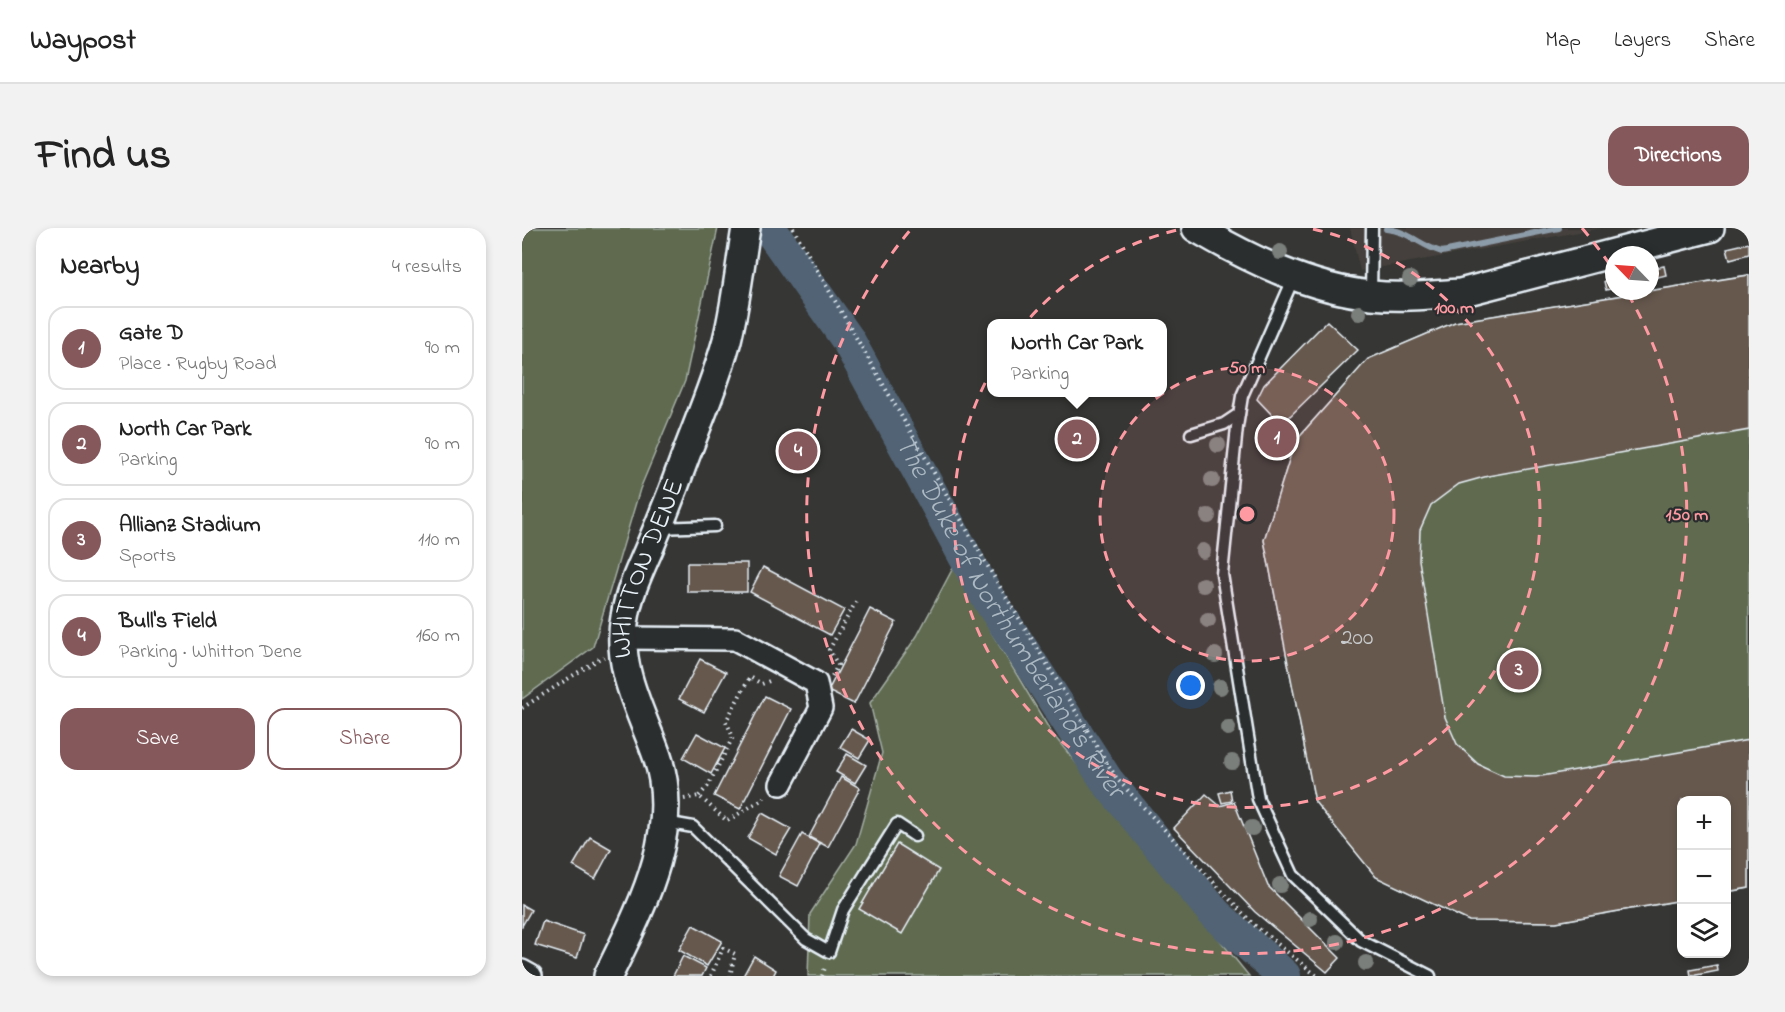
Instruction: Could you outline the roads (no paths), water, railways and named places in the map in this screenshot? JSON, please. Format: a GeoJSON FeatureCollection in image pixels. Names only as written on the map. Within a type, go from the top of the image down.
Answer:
{"type":"FeatureCollection","features":[{"type":"Feature","properties":{"kind":"street","name":"WHITTON DENE"},"geometry":{"type":"LineString","coordinates":[[608,976],[648,890],[660,850],[665,812],[658,758],[639,712],[622,656],[624,619],[629,596],[658,528],[716,376],[727,338],[746,228]]}},
{"type":"Feature","properties":{"kind":"street"},"geometry":{"type":"LineString","coordinates":[[1196,228],[1216,240],[1294,276],[1323,286],[1371,295],[1418,296],[1460,293],[1710,228]]}},
{"type":"Feature","properties":{"kind":"street"},"geometry":{"type":"LineString","coordinates":[[623,638],[735,639],[816,683],[821,708],[781,784]]}},
{"type":"Feature","properties":{"kind":"street"},"geometry":{"type":"LineString","coordinates":[[522,971],[531,976]]}},
{"type":"Feature","properties":{"kind":"lane"},"geometry":{"type":"LineString","coordinates":[[1371,295],[1372,228]]}},
{"type":"Feature","properties":{"kind":"lane"},"geometry":{"type":"LineString","coordinates":[[1294,276],[1242,396],[1222,574],[1258,799],[1293,875],[1360,941],[1430,976]]}},
{"type":"Feature","properties":{"kind":"lane"},"geometry":{"type":"LineString","coordinates":[[1191,434],[1224,424],[1239,414]]}},
{"type":"Feature","properties":{"kind":"lane"},"geometry":{"type":"LineString","coordinates":[[658,528],[715,526]]}},
{"type":"Feature","properties":{"kind":"lane"},"geometry":{"type":"LineString","coordinates":[[665,812],[693,827],[806,939],[829,952],[843,910],[897,824],[915,836]]}},
{"type":"Feature","properties":{"kind":"waterway","name":"The Duke of Northumberland's River"},"geometry":{"type":"LineString","coordinates":[[769,228],[848,340],[985,593],[1107,781],[1215,914],[1284,976]]}},
{"type":"Feature","properties":{"kind":"waterway"},"geometry":{"type":"LineString","coordinates":[[1386,229],[1401,232],[1442,252],[1559,228]]}},
{"type":"Feature","properties":{"kind":"place","name":"Gate D"},"geometry":{"type":"Point","coordinates":[1277,438]}},
{"type":"Feature","properties":{"kind":"place","name":"North Car Park"},"geometry":{"type":"Point","coordinates":[1077,439]}},
{"type":"Feature","properties":{"kind":"place","name":"Bull's Field"},"geometry":{"type":"Point","coordinates":[798,451]}},
{"type":"Feature","properties":{"kind":"place","name":"Allianz Stadium"},"geometry":{"type":"Point","coordinates":[1519,670]}}]}
